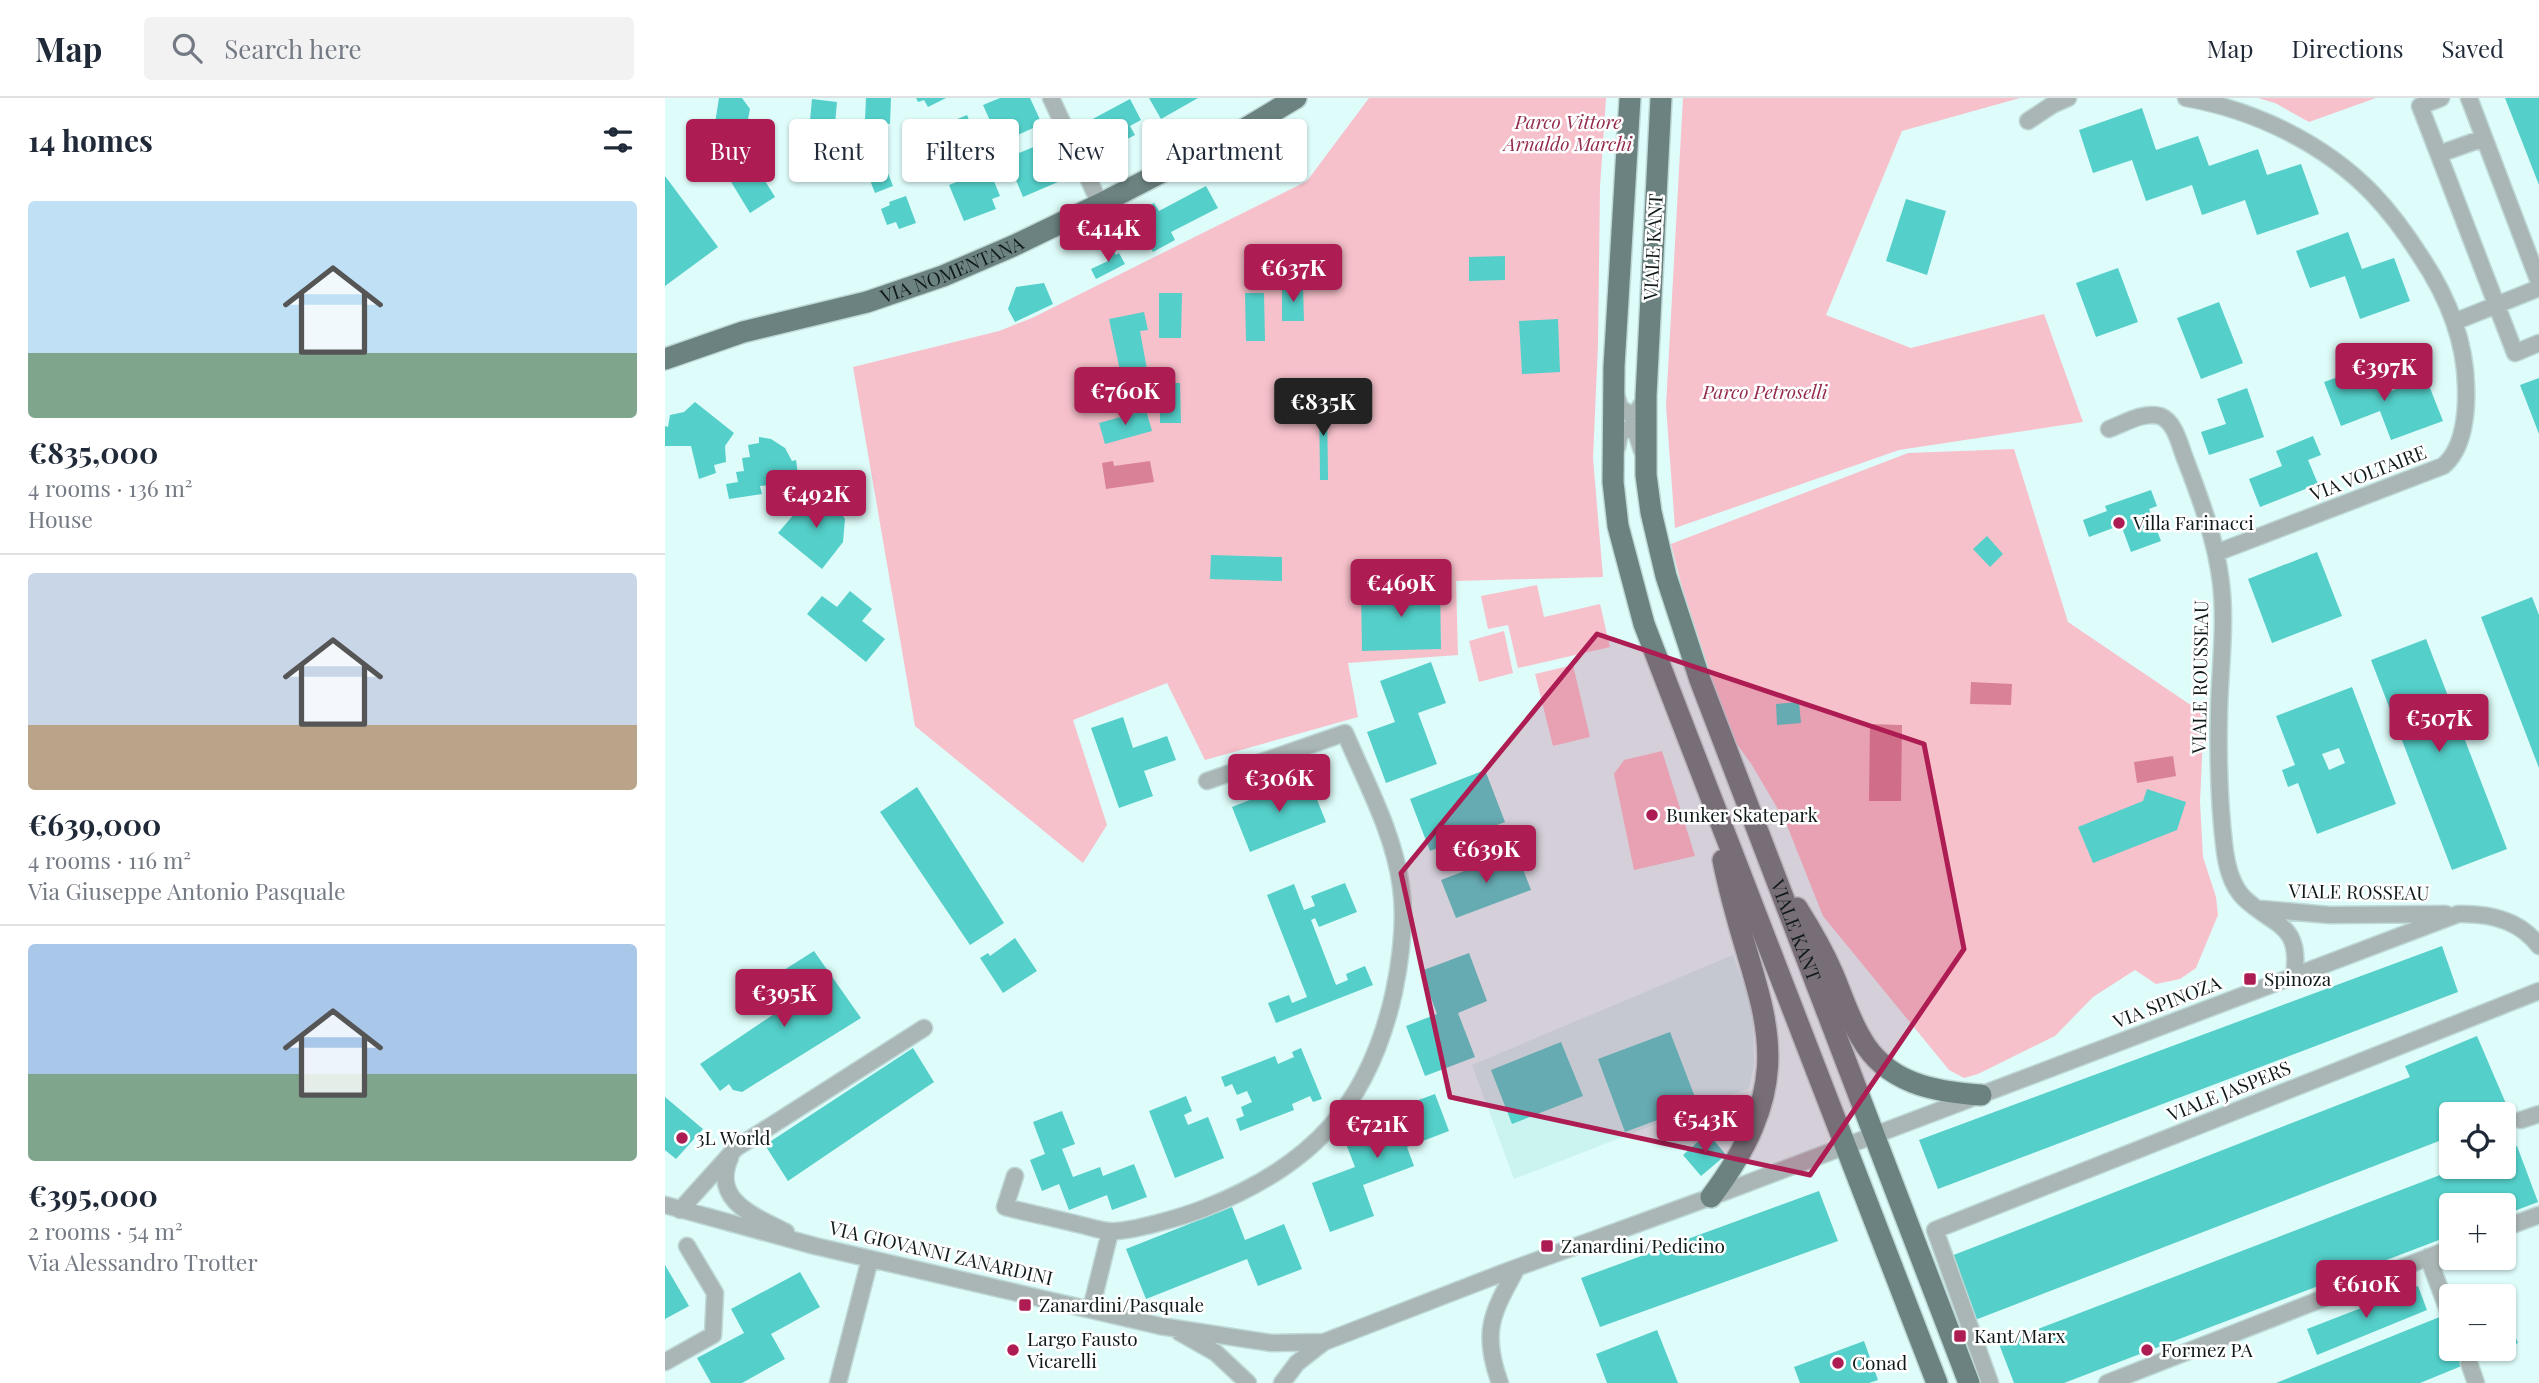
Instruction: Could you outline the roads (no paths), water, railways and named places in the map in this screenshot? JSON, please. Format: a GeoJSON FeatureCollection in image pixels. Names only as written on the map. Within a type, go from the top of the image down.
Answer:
{"type":"FeatureCollection","features":[{"type":"Feature","properties":{"kind":"main road","name":"VIA NOMENTANA"},"geometry":{"type":"LineString","coordinates":[[665,359],[750,330],[867,302],[915,287],[1013,246],[1100,204],[1236,134],[1296,98]]}},
{"type":"Feature","properties":{"kind":"main road","name":"VIALE KANT"},"geometry":{"type":"LineString","coordinates":[[1630,98],[1614,367],[1613,482],[1618,526],[1644,624],[1937,1383]]}},
{"type":"Feature","properties":{"kind":"main road","name":"VIALE KANT"},"geometry":{"type":"LineString","coordinates":[[1661,98],[1646,396],[1646,470],[1653,521],[1673,599],[1700,680],[1969,1383]]}},
{"type":"Feature","properties":{"kind":"main road"},"geometry":{"type":"LineString","coordinates":[[1711,1197],[1735,1164],[1751,1132],[1764,1095],[1769,1060],[1763,1006],[1727,877],[1715,810]]}},
{"type":"Feature","properties":{"kind":"main road"},"geometry":{"type":"LineString","coordinates":[[1772,867],[1817,941],[1858,1033],[1876,1060],[1892,1072],[1918,1085],[1981,1095]]}},
{"type":"Feature","properties":{"kind":"street"},"geometry":{"type":"LineString","coordinates":[[1051,98],[1100,204]]}},
{"type":"Feature","properties":{"kind":"street"},"geometry":{"type":"LineString","coordinates":[[2028,121],[2068,98]]}},
{"type":"Feature","properties":{"kind":"street","name":"VIA VOLTAIRE"},"geometry":{"type":"LineString","coordinates":[[2186,98],[2231,109],[2276,127],[2302,140],[2355,177],[2377,198],[2441,289],[2454,322],[2464,362],[2466,406],[2456,449],[2447,463],[2429,473],[2216,553]]}},
{"type":"Feature","properties":{"kind":"street"},"geometry":{"type":"LineString","coordinates":[[2441,98],[2420,106],[2515,353],[2539,343]]}},
{"type":"Feature","properties":{"kind":"street"},"geometry":{"type":"LineString","coordinates":[[2469,98],[2539,282]]}},
{"type":"Feature","properties":{"kind":"street"},"geometry":{"type":"LineString","coordinates":[[2439,154],[2484,138]]}},
{"type":"Feature","properties":{"kind":"street"},"geometry":{"type":"LineString","coordinates":[[2454,322],[2539,288]]}},
{"type":"Feature","properties":{"kind":"street","name":"VIALE KANT"},"geometry":{"type":"LineString","coordinates":[[1614,367],[1616,397],[1622,411],[1630,414],[1637,412],[1646,396]]}},
{"type":"Feature","properties":{"kind":"street","name":"VIALE ROUSSEAU"},"geometry":{"type":"LineString","coordinates":[[2109,429],[2150,416],[2161,417],[2170,424],[2201,500],[2216,553],[2224,609],[2219,728],[2224,848],[2234,883],[2245,899],[2285,929],[2292,939],[2296,960],[2294,976]]}},
{"type":"Feature","properties":{"kind":"street","name":"VIALE KANT"},"geometry":{"type":"LineString","coordinates":[[1618,526],[1617,447],[1622,430],[1630,428],[1636,432],[1646,470]]}},
{"type":"Feature","properties":{"kind":"street"},"geometry":{"type":"LineString","coordinates":[[1015,1176],[1005,1207],[1110,1232],[1173,1219],[1224,1200],[1271,1178],[1303,1153],[1332,1125],[1371,1066],[1400,961],[1403,914],[1401,887],[1387,832],[1345,733],[1207,781]]}},
{"type":"Feature","properties":{"kind":"street","name":"VIALE ROSSEAU"},"geometry":{"type":"LineString","coordinates":[[2260,909],[2329,915],[2458,914]]}},
{"type":"Feature","properties":{"kind":"street","name":"VIA SPINOZA"},"geometry":{"type":"LineString","coordinates":[[1846,1147],[2458,914],[2506,921],[2528,933],[2539,946]]}},
{"type":"Feature","properties":{"kind":"street","name":"VIALE JASPERS"},"geometry":{"type":"LineString","coordinates":[[1990,1383],[1935,1230],[2539,990]]}},
{"type":"Feature","properties":{"kind":"street"},"geometry":{"type":"LineString","coordinates":[[672,1208],[732,1152],[924,1028]]}},
{"type":"Feature","properties":{"kind":"street"},"geometry":{"type":"LineString","coordinates":[[2521,1120],[2539,1114]]}},
{"type":"Feature","properties":{"kind":"street","name":"VIA GIOVANNI ZANARDINI"},"geometry":{"type":"LineString","coordinates":[[672,1208],[870,1259],[1160,1326],[1272,1343],[1324,1342],[1846,1147]]}},
{"type":"Feature","properties":{"kind":"street"},"geometry":{"type":"LineString","coordinates":[[732,1152],[724,1177],[732,1199],[741,1208],[809,1244]]}},
{"type":"Feature","properties":{"kind":"street"},"geometry":{"type":"LineString","coordinates":[[2516,1224],[2539,1215]]}},
{"type":"Feature","properties":{"kind":"street"},"geometry":{"type":"LineString","coordinates":[[1091,1309],[1110,1232]]}},
{"type":"Feature","properties":{"kind":"street"},"geometry":{"type":"LineString","coordinates":[[665,1362],[713,1335],[715,1293],[687,1246]]}},
{"type":"Feature","properties":{"kind":"street"},"geometry":{"type":"LineString","coordinates":[[2107,1383],[2439,1253]]}},
{"type":"Feature","properties":{"kind":"street"},"geometry":{"type":"LineString","coordinates":[[2428,1257],[2439,1286]]}},
{"type":"Feature","properties":{"kind":"street"},"geometry":{"type":"LineString","coordinates":[[838,1383],[870,1259]]}},
{"type":"Feature","properties":{"kind":"street"},"geometry":{"type":"LineString","coordinates":[[1500,1383],[1491,1358],[1490,1331],[1496,1308],[1517,1268]]}},
{"type":"Feature","properties":{"kind":"street"},"geometry":{"type":"LineString","coordinates":[[1160,1326],[1193,1339],[1216,1353],[1248,1383]]}},
{"type":"Feature","properties":{"kind":"street"},"geometry":{"type":"LineString","coordinates":[[1282,1383],[1297,1363],[1324,1342]]}},
{"type":"Feature","properties":{"kind":"street"},"geometry":{"type":"LineString","coordinates":[[2469,1363],[2476,1383]]}},
{"type":"Feature","properties":{"kind":"place","name":"Villa Farinacci"},"geometry":{"type":"Point","coordinates":[2119,523]}},
{"type":"Feature","properties":{"kind":"place","name":"Bunker Skatepark"},"geometry":{"type":"Point","coordinates":[1652,815]}},
{"type":"Feature","properties":{"kind":"place","name":"Spinoza"},"geometry":{"type":"Point","coordinates":[2250,979]}},
{"type":"Feature","properties":{"kind":"place","name":"3L World"},"geometry":{"type":"Point","coordinates":[682,1138]}},
{"type":"Feature","properties":{"kind":"place","name":"Zanardini/Pedicino"},"geometry":{"type":"Point","coordinates":[1547,1246]}},
{"type":"Feature","properties":{"kind":"place","name":"Zanardini/Pasquale"},"geometry":{"type":"Point","coordinates":[1025,1305]}},
{"type":"Feature","properties":{"kind":"place","name":"Kant/Marx"},"geometry":{"type":"Point","coordinates":[1960,1336]}},
{"type":"Feature","properties":{"kind":"place","name":"Largo Fausto Vicarelli"},"geometry":{"type":"Point","coordinates":[1013,1350]}},
{"type":"Feature","properties":{"kind":"place","name":"Formez PA"},"geometry":{"type":"Point","coordinates":[2147,1350]}},
{"type":"Feature","properties":{"kind":"place","name":"Conad"},"geometry":{"type":"Point","coordinates":[1838,1363]}},
{"type":"Feature","properties":{"kind":"park label","name":"Parco Vittore Arnaldo Marchi"},"geometry":{"type":"Point","coordinates":[1568,133]}},
{"type":"Feature","properties":{"kind":"park label","name":"Parco Petroselli"},"geometry":{"type":"Point","coordinates":[1765,392]}}]}
